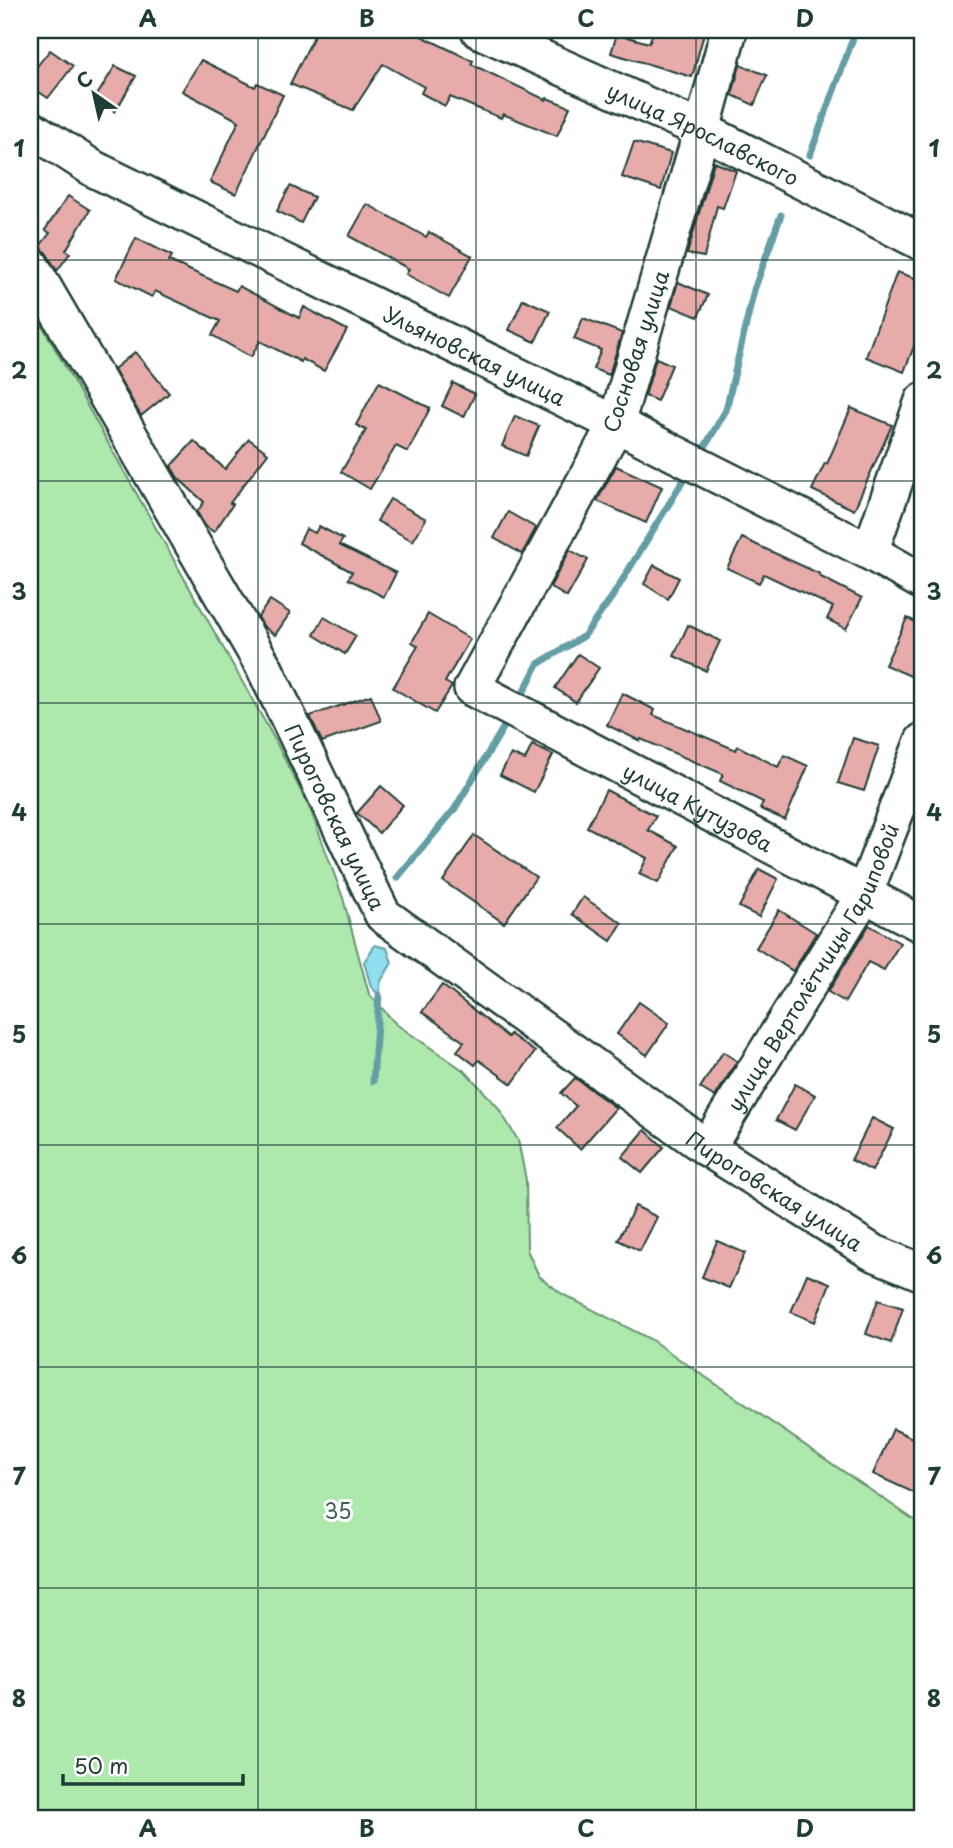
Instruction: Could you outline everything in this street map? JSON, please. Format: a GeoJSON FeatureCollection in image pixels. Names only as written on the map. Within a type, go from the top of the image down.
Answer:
{"type":"FeatureCollection","features":[{"type":"Feature","properties":{"kind":"street","name":"улица Ярославского"},"geometry":{"type":"LineString","coordinates":[[479,30],[702,130],[923,243]]}},
{"type":"Feature","properties":{"kind":"street","name":"Сосновая улица"},"geometry":{"type":"LineString","coordinates":[[472,688],[616,424],[729,30]]}},
{"type":"Feature","properties":{"kind":"street","name":"Ульяновская улица"},"geometry":{"type":"LineString","coordinates":[[30,128],[94,169],[616,424],[870,552],[923,582]]}},
{"type":"Feature","properties":{"kind":"street","name":"Пироговская улица"},"geometry":{"type":"LineString","coordinates":[[30,264],[264,667],[383,915],[708,1148],[872,1252],[923,1273]]}},
{"type":"Feature","properties":{"kind":"street"},"geometry":{"type":"LineString","coordinates":[[870,552],[923,401]]}},
{"type":"Feature","properties":{"kind":"street","name":"улица Кутузова"},"geometry":{"type":"LineString","coordinates":[[472,688],[923,925]]}},
{"type":"Feature","properties":{"kind":"street","name":"улица Вертолётчицы Гариповой"},"geometry":{"type":"LineString","coordinates":[[708,1148],[864,895],[923,740]]}},
{"type":"Feature","properties":{"kind":"green space","name":"35"},"geometry":{"type":"Polygon","coordinates":[[[30,304],[274,738],[311,811],[343,898],[369,994],[396,1024],[466,1072],[497,1106],[518,1140],[526,1180],[527,1250],[539,1276],[562,1294],[650,1339],[923,1526],[923,1818],[30,1818],[30,304]]]}},
{"type":"Feature","properties":{"kind":"water"},"geometry":{"type":"Polygon","coordinates":[[[375,945],[387,948],[392,963],[381,981],[379,995],[371,987],[364,962],[375,945]]]}},
{"type":"Feature","properties":{"kind":"building"},"geometry":{"type":"Polygon","coordinates":[[[317,30],[409,30],[546,100],[547,98],[570,107],[557,136],[503,114],[501,118],[450,97],[445,106],[421,93],[424,87],[383,64],[353,110],[290,84],[317,30]]]}},
{"type":"Feature","properties":{"kind":"building"},"geometry":{"type":"Polygon","coordinates":[[[654,30],[705,30],[692,77],[611,53],[617,34],[649,43],[654,30]]]}},
{"type":"Feature","properties":{"kind":"building"},"geometry":{"type":"Polygon","coordinates":[[[50,50],[73,66],[48,98],[30,86],[30,75],[50,50]]]}},
{"type":"Feature","properties":{"kind":"building"},"geometry":{"type":"Polygon","coordinates":[[[201,60],[255,87],[257,83],[283,95],[236,194],[210,182],[239,121],[182,91],[201,60]]]}},
{"type":"Feature","properties":{"kind":"building"},"geometry":{"type":"Polygon","coordinates":[[[740,65],[767,75],[754,105],[732,95],[740,65]]]}},
{"type":"Feature","properties":{"kind":"building"},"geometry":{"type":"Polygon","coordinates":[[[115,66],[136,76],[115,112],[96,97],[115,66]]]}},
{"type":"Feature","properties":{"kind":"building"},"geometry":{"type":"Polygon","coordinates":[[[634,142],[671,153],[661,190],[622,177],[634,142]]]}},
{"type":"Feature","properties":{"kind":"building"},"geometry":{"type":"Polygon","coordinates":[[[714,162],[736,171],[723,208],[717,206],[704,257],[687,254],[714,162]]]}},
{"type":"Feature","properties":{"kind":"building"},"geometry":{"type":"Polygon","coordinates":[[[290,186],[314,197],[301,223],[277,211],[290,186]]]}},
{"type":"Feature","properties":{"kind":"building"},"geometry":{"type":"Polygon","coordinates":[[[68,196],[90,210],[66,250],[70,253],[57,271],[40,246],[50,233],[45,230],[68,196]]]}},
{"type":"Feature","properties":{"kind":"building"},"geometry":{"type":"Polygon","coordinates":[[[367,204],[426,237],[429,232],[472,256],[449,298],[406,274],[409,269],[349,236],[367,204]]]}},
{"type":"Feature","properties":{"kind":"building"},"geometry":{"type":"Polygon","coordinates":[[[136,238],[172,256],[169,261],[236,291],[239,286],[299,318],[304,307],[347,330],[324,371],[260,341],[251,357],[212,335],[220,321],[155,291],[152,297],[116,279],[136,238]]]}},
{"type":"Feature","properties":{"kind":"building"},"geometry":{"type":"Polygon","coordinates":[[[897,272],[923,281],[923,323],[904,372],[866,357],[897,272]]]}},
{"type":"Feature","properties":{"kind":"building"},"geometry":{"type":"Polygon","coordinates":[[[678,282],[708,295],[698,317],[671,306],[678,282]]]}},
{"type":"Feature","properties":{"kind":"building"},"geometry":{"type":"Polygon","coordinates":[[[523,299],[550,311],[535,342],[509,330],[523,299]]]}},
{"type":"Feature","properties":{"kind":"building"},"geometry":{"type":"Polygon","coordinates":[[[583,318],[622,333],[609,375],[593,369],[601,350],[574,339],[583,318]]]}},
{"type":"Feature","properties":{"kind":"building"},"geometry":{"type":"Polygon","coordinates":[[[135,352],[169,393],[141,416],[114,369],[135,352]]]}},
{"type":"Feature","properties":{"kind":"building"},"geometry":{"type":"Polygon","coordinates":[[[656,358],[672,365],[657,401],[645,396],[656,358]]]}},
{"type":"Feature","properties":{"kind":"building"},"geometry":{"type":"Polygon","coordinates":[[[379,382],[430,408],[408,452],[396,446],[370,489],[341,472],[366,430],[356,425],[379,382]]]}},
{"type":"Feature","properties":{"kind":"building"},"geometry":{"type":"Polygon","coordinates":[[[453,383],[475,394],[464,417],[442,406],[453,383]]]}},
{"type":"Feature","properties":{"kind":"building"},"geometry":{"type":"Polygon","coordinates":[[[851,408],[892,425],[854,510],[812,490],[825,463],[827,464],[851,408]]]}},
{"type":"Feature","properties":{"kind":"building"},"geometry":{"type":"Polygon","coordinates":[[[515,416],[539,426],[526,456],[502,446],[515,416]]]}},
{"type":"Feature","properties":{"kind":"building"},"geometry":{"type":"Polygon","coordinates":[[[249,439],[268,453],[230,503],[233,504],[214,532],[205,526],[197,512],[204,502],[178,478],[171,466],[194,441],[225,469],[249,439]]]}},
{"type":"Feature","properties":{"kind":"building"},"geometry":{"type":"Polygon","coordinates":[[[616,466],[662,487],[646,523],[597,501],[616,466]]]}},
{"type":"Feature","properties":{"kind":"building"},"geometry":{"type":"Polygon","coordinates":[[[390,499],[426,519],[413,541],[377,521],[390,499]]]}},
{"type":"Feature","properties":{"kind":"building"},"geometry":{"type":"Polygon","coordinates":[[[508,512],[536,528],[522,554],[494,538],[508,512]]]}},
{"type":"Feature","properties":{"kind":"building"},"geometry":{"type":"Polygon","coordinates":[[[319,526],[343,539],[339,545],[396,573],[384,597],[348,579],[352,572],[299,543],[306,529],[315,533],[319,526]]]}},
{"type":"Feature","properties":{"kind":"building"},"geometry":{"type":"Polygon","coordinates":[[[742,538],[820,574],[819,576],[862,598],[846,629],[827,619],[833,607],[764,574],[759,583],[727,568],[742,538]]]}},
{"type":"Feature","properties":{"kind":"building"},"geometry":{"type":"Polygon","coordinates":[[[570,550],[588,560],[567,597],[550,587],[570,550]]]}},
{"type":"Feature","properties":{"kind":"building"},"geometry":{"type":"Polygon","coordinates":[[[654,565],[679,578],[668,599],[644,584],[654,565]]]}},
{"type":"Feature","properties":{"kind":"building"},"geometry":{"type":"Polygon","coordinates":[[[270,600],[290,613],[275,635],[264,627],[258,617],[270,600]]]}},
{"type":"Feature","properties":{"kind":"building"},"geometry":{"type":"Polygon","coordinates":[[[428,614],[470,639],[445,682],[452,686],[435,713],[393,688],[418,646],[412,642],[428,614]]]}},
{"type":"Feature","properties":{"kind":"building"},"geometry":{"type":"Polygon","coordinates":[[[324,617],[356,636],[345,654],[314,635],[324,617]]]}},
{"type":"Feature","properties":{"kind":"building"},"geometry":{"type":"Polygon","coordinates":[[[907,618],[923,625],[923,660],[915,678],[885,665],[907,618]]]}},
{"type":"Feature","properties":{"kind":"building"},"geometry":{"type":"Polygon","coordinates":[[[688,625],[720,641],[706,671],[674,656],[688,625]]]}},
{"type":"Feature","properties":{"kind":"building"},"geometry":{"type":"Polygon","coordinates":[[[578,654],[599,668],[576,702],[555,688],[578,654]]]}},
{"type":"Feature","properties":{"kind":"building"},"geometry":{"type":"Polygon","coordinates":[[[622,693],[655,710],[653,715],[736,750],[738,746],[778,767],[784,755],[808,766],[785,820],[760,809],[763,802],[720,781],[723,774],[607,725],[622,693]]]}},
{"type":"Feature","properties":{"kind":"building"},"geometry":{"type":"Polygon","coordinates":[[[371,695],[381,721],[322,742],[310,716],[371,695]]]}},
{"type":"Feature","properties":{"kind":"building"},"geometry":{"type":"Polygon","coordinates":[[[853,738],[879,746],[864,791],[838,783],[853,738]]]}},
{"type":"Feature","properties":{"kind":"building"},"geometry":{"type":"Polygon","coordinates":[[[532,745],[553,755],[534,792],[500,775],[511,754],[525,760],[532,745]]]}},
{"type":"Feature","properties":{"kind":"building"},"geometry":{"type":"Polygon","coordinates":[[[381,786],[403,805],[379,833],[357,813],[381,786]]]}},
{"type":"Feature","properties":{"kind":"building"},"geometry":{"type":"Polygon","coordinates":[[[606,790],[656,816],[648,830],[678,846],[658,883],[639,874],[647,858],[587,827],[606,790]]]}},
{"type":"Feature","properties":{"kind":"building"},"geometry":{"type":"Polygon","coordinates":[[[474,835],[536,877],[504,923],[443,881],[474,835]]]}},
{"type":"Feature","properties":{"kind":"building"},"geometry":{"type":"Polygon","coordinates":[[[759,869],[778,879],[759,917],[739,907],[759,869]]]}},
{"type":"Feature","properties":{"kind":"building"},"geometry":{"type":"Polygon","coordinates":[[[583,897],[622,923],[611,941],[572,914],[583,897]]]}},
{"type":"Feature","properties":{"kind":"building"},"geometry":{"type":"Polygon","coordinates":[[[779,910],[816,933],[793,971],[756,948],[779,910]]]}},
{"type":"Feature","properties":{"kind":"building"},"geometry":{"type":"Polygon","coordinates":[[[869,925],[900,943],[884,970],[868,962],[845,1002],[828,992],[869,925]]]}},
{"type":"Feature","properties":{"kind":"building"},"geometry":{"type":"Polygon","coordinates":[[[442,985],[508,1037],[510,1034],[535,1052],[512,1084],[479,1060],[475,1065],[457,1051],[464,1042],[422,1012],[442,985]]]}},
{"type":"Feature","properties":{"kind":"building"},"geometry":{"type":"Polygon","coordinates":[[[639,1002],[669,1023],[647,1055],[617,1034],[639,1002]]]}},
{"type":"Feature","properties":{"kind":"building"},"geometry":{"type":"Polygon","coordinates":[[[723,1052],[737,1061],[715,1097],[700,1088],[723,1052]]]}},
{"type":"Feature","properties":{"kind":"building"},"geometry":{"type":"Polygon","coordinates":[[[575,1078],[616,1108],[580,1149],[557,1128],[576,1106],[561,1093],[575,1078]]]}},
{"type":"Feature","properties":{"kind":"building"},"geometry":{"type":"Polygon","coordinates":[[[795,1084],[815,1095],[795,1130],[776,1120],[795,1084]]]}},
{"type":"Feature","properties":{"kind":"building"},"geometry":{"type":"Polygon","coordinates":[[[872,1118],[894,1129],[872,1171],[851,1160],[872,1118]]]}},
{"type":"Feature","properties":{"kind":"building"},"geometry":{"type":"Polygon","coordinates":[[[645,1130],[664,1147],[642,1173],[622,1157],[645,1130]]]}},
{"type":"Feature","properties":{"kind":"building"},"geometry":{"type":"Polygon","coordinates":[[[635,1206],[657,1217],[640,1251],[618,1240],[635,1206]]]}},
{"type":"Feature","properties":{"kind":"building"},"geometry":{"type":"Polygon","coordinates":[[[717,1241],[745,1253],[729,1288],[702,1277],[717,1241]]]}},
{"type":"Feature","properties":{"kind":"building"},"geometry":{"type":"Polygon","coordinates":[[[807,1274],[830,1283],[815,1322],[791,1312],[807,1274]]]}},
{"type":"Feature","properties":{"kind":"building"},"geometry":{"type":"Polygon","coordinates":[[[878,1300],[903,1308],[891,1343],[866,1334],[878,1300]]]}},
{"type":"Feature","properties":{"kind":"building"},"geometry":{"type":"Polygon","coordinates":[[[893,1429],[923,1443],[923,1497],[873,1474],[893,1429]]]}},
{"type":"Feature","properties":{"kind":"waterway"},"geometry":{"type":"LineString","coordinates":[[810,155],[856,30]]}},
{"type":"Feature","properties":{"kind":"waterway"},"geometry":{"type":"LineString","coordinates":[[699,457],[726,410],[754,290],[781,215]]}},
{"type":"Feature","properties":{"kind":"waterway"},"geometry":{"type":"LineString","coordinates":[[519,701],[538,664],[584,636],[612,597],[686,476]]}},
{"type":"Feature","properties":{"kind":"waterway"},"geometry":{"type":"LineString","coordinates":[[397,878],[454,810],[505,725]]}},
{"type":"Feature","properties":{"kind":"waterway"},"geometry":{"type":"LineString","coordinates":[[373,1081],[379,995]]}}]}
